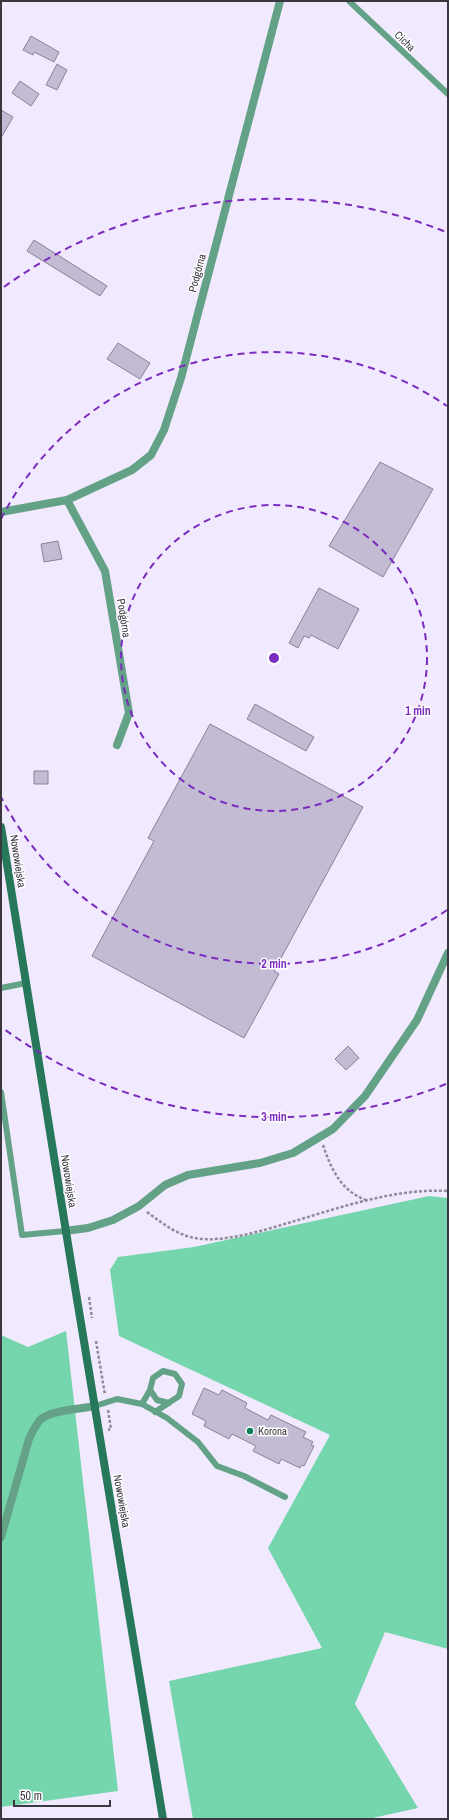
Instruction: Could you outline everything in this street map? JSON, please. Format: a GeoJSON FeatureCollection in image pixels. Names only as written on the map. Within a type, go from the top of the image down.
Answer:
{"type":"FeatureCollection","features":[{"type":"Feature","properties":{"kind":"main road","name":"Nowowiejska"},"geometry":{"type":"LineString","coordinates":[[1,827],[94,1406],[163,1819]]}},
{"type":"Feature","properties":{"kind":"street","name":"Podgórna"},"geometry":{"type":"LineString","coordinates":[[1,512],[67,500],[132,470],[151,455],[164,430],[181,378],[280,1]]}},
{"type":"Feature","properties":{"kind":"street","name":"Podgórna"},"geometry":{"type":"LineString","coordinates":[[67,500],[105,571],[129,713],[117,745]]}},
{"type":"Feature","properties":{"kind":"street"},"geometry":{"type":"LineString","coordinates":[[66,1231],[88,1228],[114,1220],[139,1206],[165,1185],[188,1175],[260,1163],[293,1153],[333,1129],[365,1096],[417,1020],[448,953]]}},
{"type":"Feature","properties":{"kind":"street"},"geometry":{"type":"LineString","coordinates":[[1,1537],[29,1439],[41,1419],[48,1415],[94,1406]]}},
{"type":"Feature","properties":{"kind":"lane","name":"Cicha"},"geometry":{"type":"LineString","coordinates":[[349,1],[448,94]]}},
{"type":"Feature","properties":{"kind":"lane"},"geometry":{"type":"LineString","coordinates":[[1,988],[26,983]]}},
{"type":"Feature","properties":{"kind":"lane"},"geometry":{"type":"LineString","coordinates":[[1,1092],[22,1235],[66,1231]]}},
{"type":"Feature","properties":{"kind":"lane"},"geometry":{"type":"LineString","coordinates":[[142,1404],[150,1390],[153,1378],[163,1371],[175,1374],[182,1384],[179,1396],[156,1412]]}},
{"type":"Feature","properties":{"kind":"lane"},"geometry":{"type":"LineString","coordinates":[[150,1390],[157,1400],[169,1403]]}},
{"type":"Feature","properties":{"kind":"lane"},"geometry":{"type":"LineString","coordinates":[[94,1406],[117,1399],[142,1404],[167,1418],[198,1442],[218,1466],[244,1476],[285,1497]]}},
{"type":"Feature","properties":{"kind":"path"},"geometry":{"type":"LineString","coordinates":[[320,1137],[334,1171],[344,1187],[354,1196],[366,1200]]}},
{"type":"Feature","properties":{"kind":"path"},"geometry":{"type":"LineString","coordinates":[[139,1206],[163,1224],[179,1233],[196,1238],[215,1238],[239,1235],[268,1228],[366,1200],[435,1190],[448,1191]]}},
{"type":"Feature","properties":{"kind":"green space"},"geometry":{"type":"Polygon","coordinates":[[[429,1196],[448,1198],[448,1649],[385,1632],[355,1704],[418,1808],[368,1819],[193,1819],[169,1681],[322,1648],[268,1548],[330,1435],[119,1336],[110,1270],[118,1257],[194,1247],[429,1196]]]}},
{"type":"Feature","properties":{"kind":"green space"},"geometry":{"type":"Polygon","coordinates":[[[66,1331],[118,1791],[1,1807],[1,1335],[28,1347],[66,1331]]]}},
{"type":"Feature","properties":{"kind":"building"},"geometry":{"type":"Polygon","coordinates":[[[31,36],[59,52],[54,62],[34,52],[33,55],[23,50],[31,36]]]}},
{"type":"Feature","properties":{"kind":"building"},"geometry":{"type":"Polygon","coordinates":[[[57,64],[67,70],[57,90],[46,85],[57,64]]]}},
{"type":"Feature","properties":{"kind":"building"},"geometry":{"type":"Polygon","coordinates":[[[20,81],[39,94],[31,106],[12,93],[20,81]]]}},
{"type":"Feature","properties":{"kind":"building"},"geometry":{"type":"Polygon","coordinates":[[[1,110],[13,117],[1,138],[1,110]]]}},
{"type":"Feature","properties":{"kind":"building"},"geometry":{"type":"Polygon","coordinates":[[[34,240],[107,286],[100,296],[27,251],[34,240]]]}},
{"type":"Feature","properties":{"kind":"building"},"geometry":{"type":"Polygon","coordinates":[[[118,343],[150,363],[140,379],[107,359],[118,343]]]}},
{"type":"Feature","properties":{"kind":"building"},"geometry":{"type":"Polygon","coordinates":[[[380,462],[433,489],[383,577],[329,546],[380,462]]]}},
{"type":"Feature","properties":{"kind":"building"},"geometry":{"type":"Polygon","coordinates":[[[58,541],[62,559],[44,562],[41,544],[58,541]]]}},
{"type":"Feature","properties":{"kind":"building"},"geometry":{"type":"Polygon","coordinates":[[[319,588],[359,609],[338,649],[311,635],[309,638],[304,636],[298,648],[289,643],[319,588]]]}},
{"type":"Feature","properties":{"kind":"building"},"geometry":{"type":"Polygon","coordinates":[[[255,704],[314,737],[306,751],[247,719],[255,704]]]}},
{"type":"Feature","properties":{"kind":"building"},"geometry":{"type":"Polygon","coordinates":[[[210,724],[363,807],[274,971],[279,974],[244,1038],[92,956],[154,841],[148,838],[210,724]]]}},
{"type":"Feature","properties":{"kind":"building"},"geometry":{"type":"Polygon","coordinates":[[[34,771],[48,771],[48,784],[34,784],[34,771]]]}},
{"type":"Feature","properties":{"kind":"building"},"geometry":{"type":"Polygon","coordinates":[[[348,1046],[359,1058],[346,1070],[335,1059],[348,1046]]]}},
{"type":"Feature","properties":{"kind":"building"},"geometry":{"type":"Polygon","coordinates":[[[204,1388],[219,1395],[222,1390],[247,1403],[245,1408],[268,1420],[271,1415],[306,1432],[303,1437],[313,1442],[311,1445],[314,1446],[304,1466],[301,1465],[300,1468],[281,1459],[279,1464],[253,1451],[256,1446],[232,1434],[229,1439],[204,1426],[206,1421],[192,1414],[204,1388]]]}},
{"type":"Feature","properties":{"kind":"place","name":"Korona"},"geometry":{"type":"Point","coordinates":[250,1431]}}]}
